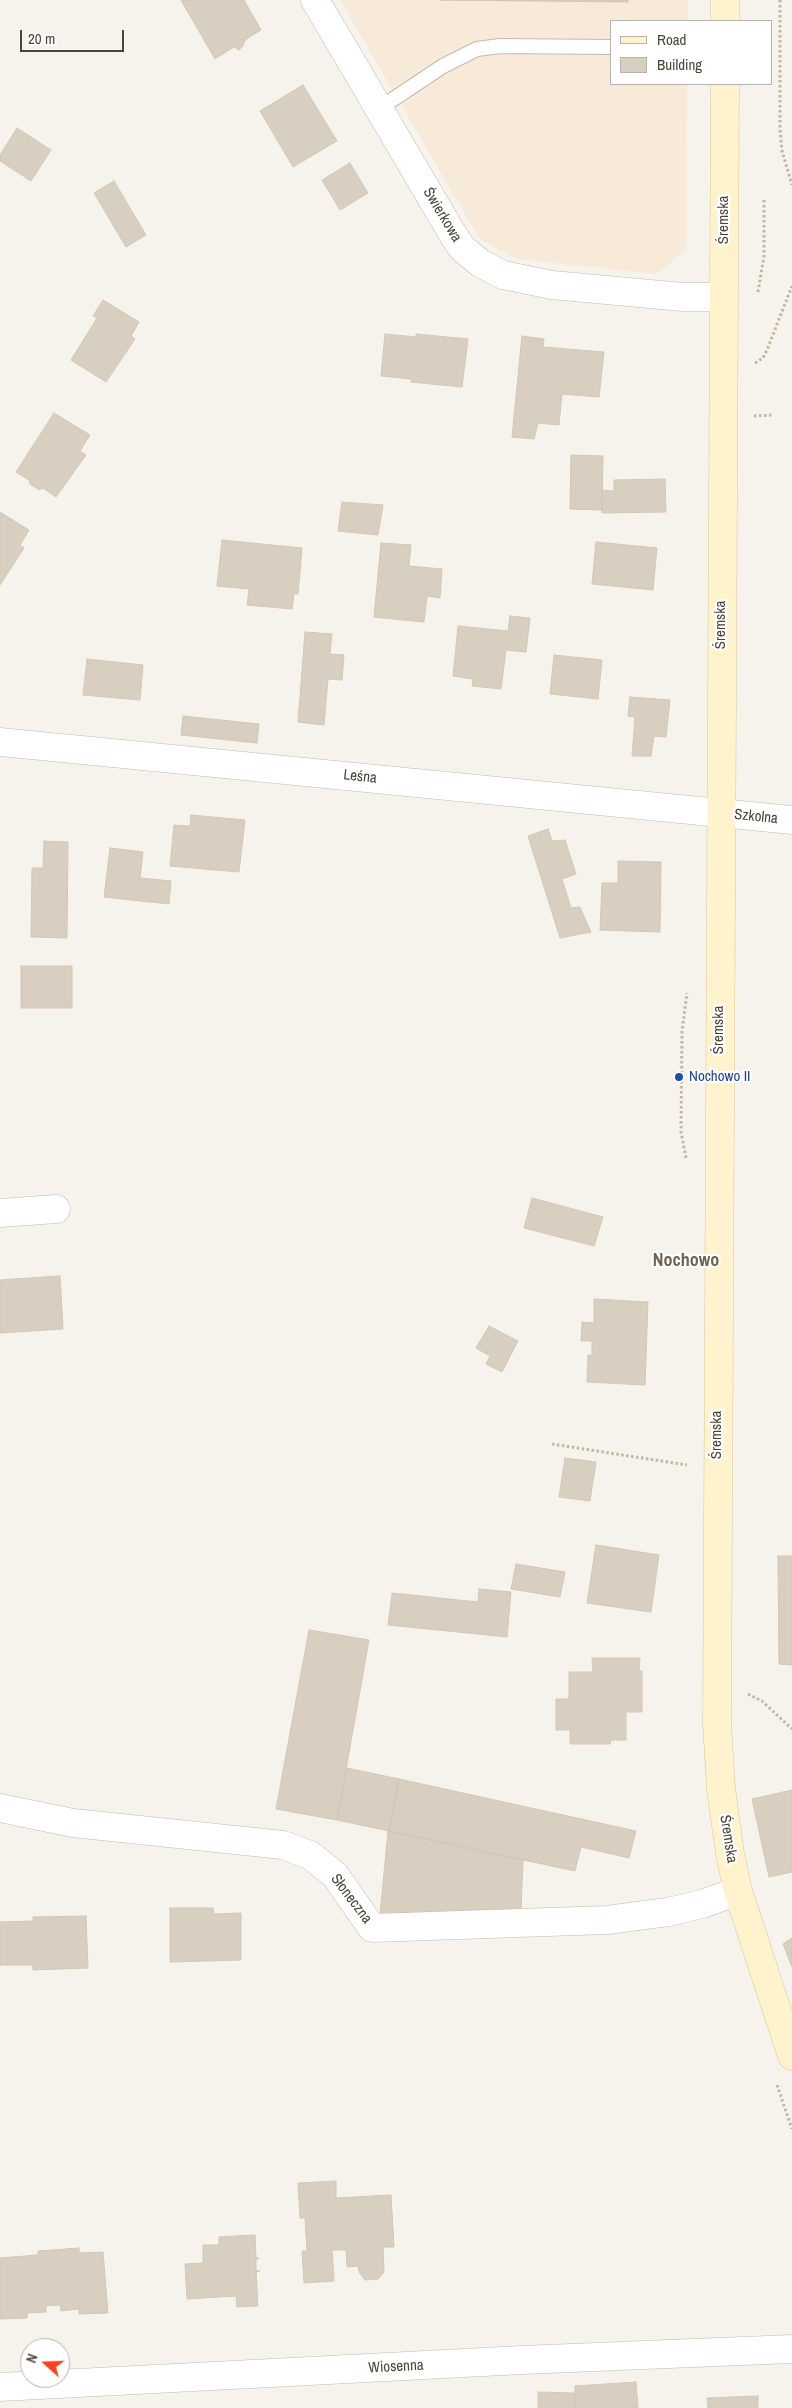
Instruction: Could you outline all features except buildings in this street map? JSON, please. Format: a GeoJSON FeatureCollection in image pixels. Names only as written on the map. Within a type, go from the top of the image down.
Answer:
{"type":"FeatureCollection","features":[{"type":"Feature","properties":{"kind":"main road"},"geometry":{"type":"LineString","coordinates":[[725,0],[725,20]]}},
{"type":"Feature","properties":{"kind":"main road","name":"Śremska"},"geometry":{"type":"LineString","coordinates":[[725,85],[716,1692],[721,1789],[730,1854],[738,1891],[792,2056]]}},
{"type":"Feature","properties":{"kind":"street","name":"Świerkowa"},"geometry":{"type":"LineString","coordinates":[[315,0],[452,233],[462,248],[480,263],[503,274],[552,285],[675,296],[723,297]]}},
{"type":"Feature","properties":{"kind":"street","name":"Leśna"},"geometry":{"type":"LineString","coordinates":[[0,742],[720,813]]}},
{"type":"Feature","properties":{"kind":"street","name":"Szkolna"},"geometry":{"type":"LineString","coordinates":[[720,813],[792,820]]}},
{"type":"Feature","properties":{"kind":"street"},"geometry":{"type":"LineString","coordinates":[[0,1213],[56,1209]]}},
{"type":"Feature","properties":{"kind":"street","name":"Słoneczna"},"geometry":{"type":"LineString","coordinates":[[0,1808],[73,1823],[283,1845],[310,1855],[334,1875],[372,1928],[607,1920],[668,1912],[702,1904],[738,1891]]}},
{"type":"Feature","properties":{"kind":"street","name":"Wiosenna"},"geometry":{"type":"LineString","coordinates":[[0,2387],[522,2360],[792,2349]]}},
{"type":"Feature","properties":{"kind":"lane"},"geometry":{"type":"LineString","coordinates":[[380,108],[443,66],[477,49],[500,46],[610,47]]}},
{"type":"Feature","properties":{"kind":"path"},"geometry":{"type":"LineString","coordinates":[[780,0],[780,130],[786,169],[792,185]]}},
{"type":"Feature","properties":{"kind":"path"},"geometry":{"type":"LineString","coordinates":[[751,366],[763,358],[792,286]]}},
{"type":"Feature","properties":{"kind":"path"},"geometry":{"type":"LineString","coordinates":[[744,416],[773,415]]}},
{"type":"Feature","properties":{"kind":"path"},"geometry":{"type":"LineString","coordinates":[[552,1444],[695,1466],[717,1466]]}},
{"type":"Feature","properties":{"kind":"path"},"geometry":{"type":"LineString","coordinates":[[716,1692],[739,1692],[754,1696],[792,1730]]}},
{"type":"Feature","properties":{"kind":"shaded area"},"geometry":{"type":"Polygon","coordinates":[[[340,0],[688,0],[688,20],[610,20],[610,85],[687,85],[686,250],[657,274],[516,259],[479,238],[340,0]]]}},
{"type":"Feature","properties":{"kind":"place","name":"Nochowo II"},"geometry":{"type":"Point","coordinates":[679,1077]}},
{"type":"Feature","properties":{"kind":"district","name":"Nochowo"},"geometry":{"type":"Point","coordinates":[686,1261]}}]}
